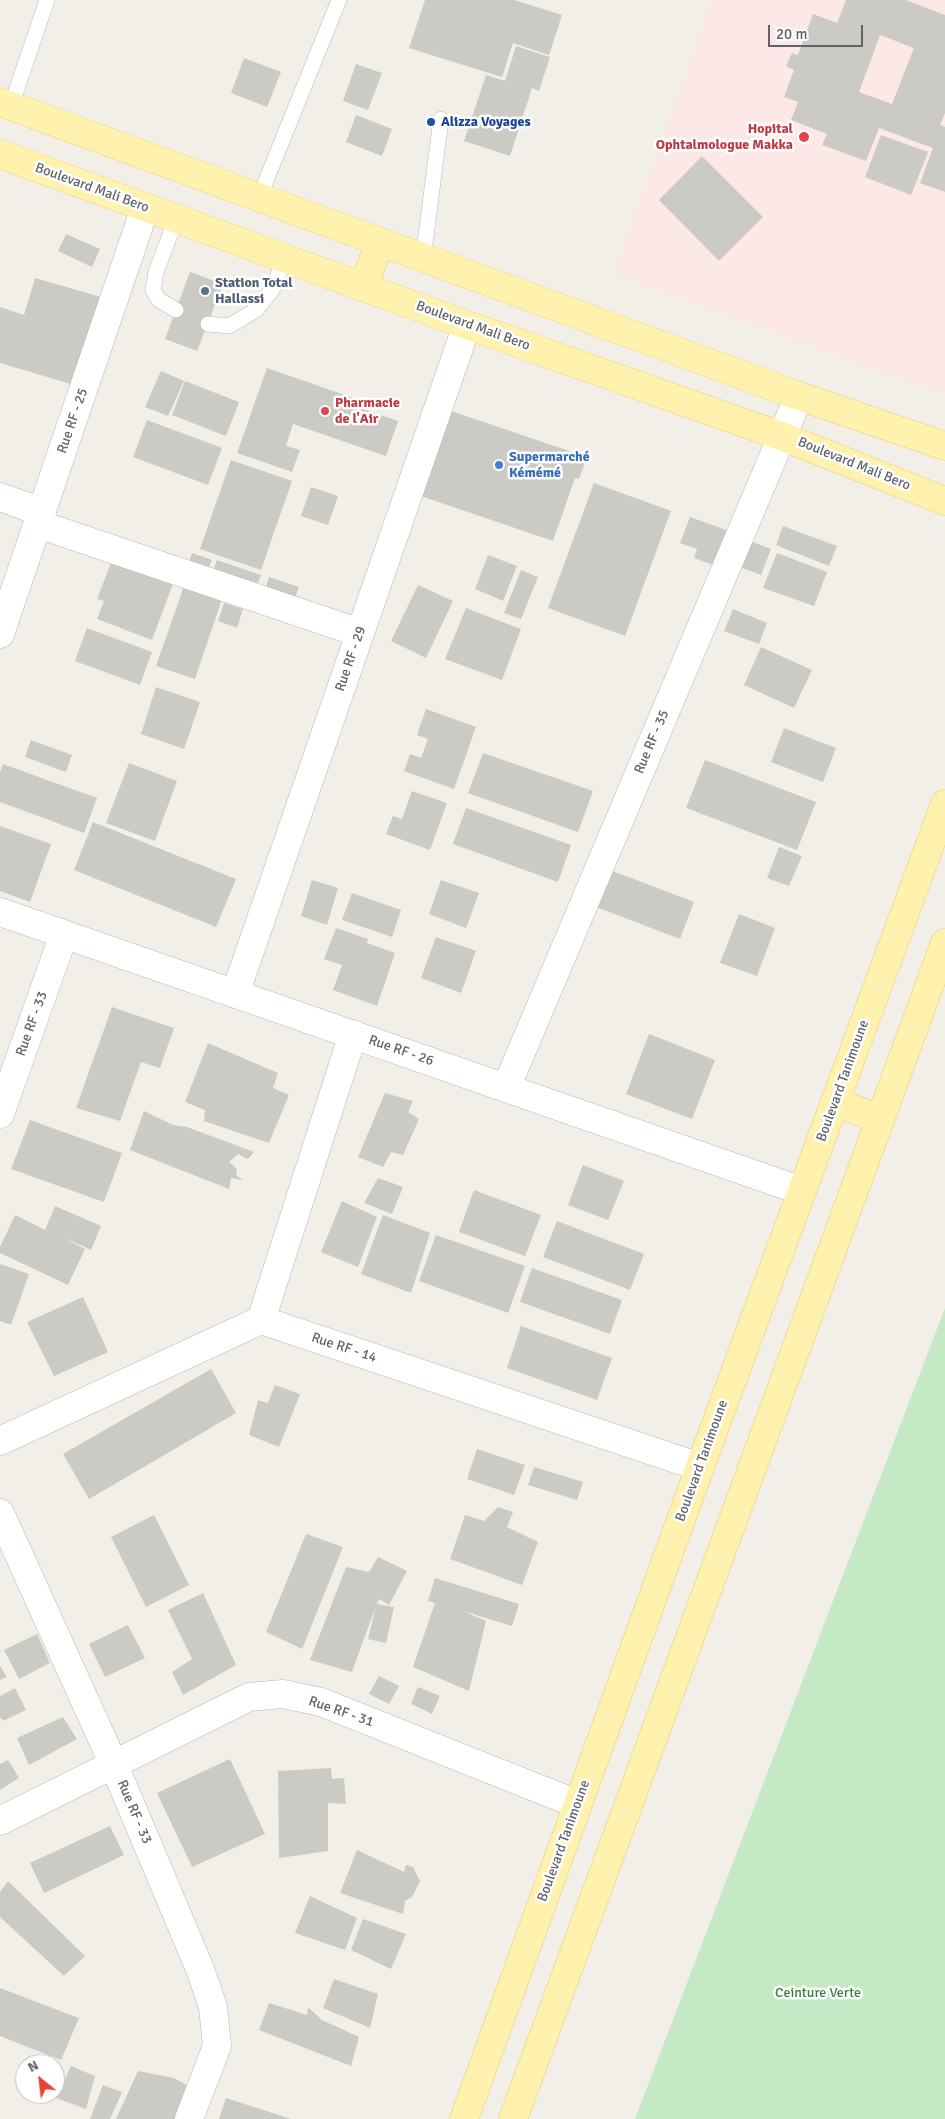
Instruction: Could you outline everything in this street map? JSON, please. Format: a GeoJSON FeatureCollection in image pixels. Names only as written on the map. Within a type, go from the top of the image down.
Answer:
{"type":"FeatureCollection","features":[{"type":"Feature","properties":{"kind":"main road"},"geometry":{"type":"LineString","coordinates":[[5,104],[799,396],[945,446]]}},
{"type":"Feature","properties":{"kind":"main road","name":"Boulevard Mali Bero"},"geometry":{"type":"LineString","coordinates":[[0,154],[467,325],[781,436],[945,500]]}},
{"type":"Feature","properties":{"kind":"main road"},"geometry":{"type":"LineString","coordinates":[[364,286],[379,243]]}},
{"type":"Feature","properties":{"kind":"main road","name":"Boulevard Tanimoune"},"geometry":{"type":"LineString","coordinates":[[464,2119],[700,1467],[945,804]]}},
{"type":"Feature","properties":{"kind":"main road"},"geometry":{"type":"LineString","coordinates":[[513,2119],[945,942]]}},
{"type":"Feature","properties":{"kind":"main road"},"geometry":{"type":"LineString","coordinates":[[835,1102],[880,1119]]}},
{"type":"Feature","properties":{"kind":"street","name":"Rue RF - 25"},"geometry":{"type":"LineString","coordinates":[[0,634],[145,208]]}},
{"type":"Feature","properties":{"kind":"street","name":"Rue RF - 29"},"geometry":{"type":"LineString","coordinates":[[235,994],[467,325]]}},
{"type":"Feature","properties":{"kind":"street","name":"Rue RF - 35"},"geometry":{"type":"LineString","coordinates":[[506,1088],[799,396]]}},
{"type":"Feature","properties":{"kind":"street"},"geometry":{"type":"LineString","coordinates":[[0,497],[40,518],[360,632]]}},
{"type":"Feature","properties":{"kind":"street","name":"Rue RF - 26"},"geometry":{"type":"LineString","coordinates":[[0,912],[802,1191]]}},
{"type":"Feature","properties":{"kind":"street","name":"Rue RF - 33"},"geometry":{"type":"LineString","coordinates":[[0,1114],[64,934]]}},
{"type":"Feature","properties":{"kind":"street"},"geometry":{"type":"LineString","coordinates":[[0,1441],[261,1320],[353,1034]]}},
{"type":"Feature","properties":{"kind":"street","name":"Rue RF - 14"},"geometry":{"type":"LineString","coordinates":[[261,1320],[700,1467]]}},
{"type":"Feature","properties":{"kind":"street","name":"Rue RF - 33"},"geometry":{"type":"LineString","coordinates":[[0,1513],[114,1765],[200,1969],[213,2007],[217,2046],[189,2119]]}},
{"type":"Feature","properties":{"kind":"street","name":"Rue RF - 31"},"geometry":{"type":"LineString","coordinates":[[0,1821],[249,1697],[283,1694],[321,1702],[577,1804]]}},
{"type":"Feature","properties":{"kind":"lane"},"geometry":{"type":"LineString","coordinates":[[5,104],[47,0]]}},
{"type":"Feature","properties":{"kind":"lane"},"geometry":{"type":"LineString","coordinates":[[259,198],[340,0]]}},
{"type":"Feature","properties":{"kind":"lane"},"geometry":{"type":"LineString","coordinates":[[423,259],[441,119]]}},
{"type":"Feature","properties":{"kind":"lane"},"geometry":{"type":"LineString","coordinates":[[176,219],[156,272],[153,290],[159,300],[176,310]]}},
{"type":"Feature","properties":{"kind":"lane"},"geometry":{"type":"LineString","coordinates":[[208,324],[229,326],[256,310],[272,290],[285,258]]}},
{"type":"Feature","properties":{"kind":"shaded area","name":"Hopital Ophtalmologue Makka"},"geometry":{"type":"Polygon","coordinates":[[[712,0],[945,0],[945,395],[614,274],[712,0]]]}},
{"type":"Feature","properties":{"kind":"green space","name":"Ceinture Verte"},"geometry":{"type":"Polygon","coordinates":[[[945,1308],[945,2119],[635,2119],[945,1308]]]}},
{"type":"Feature","properties":{"kind":"building"},"geometry":{"type":"Polygon","coordinates":[[[425,0],[514,0],[562,15],[549,55],[513,43],[502,77],[409,48],[425,0]]]}},
{"type":"Feature","properties":{"kind":"building"},"geometry":{"type":"Polygon","coordinates":[[[846,0],[906,0],[945,15],[945,113],[940,125],[945,127],[945,192],[920,183],[933,148],[879,128],[866,161],[822,145],[827,134],[791,120],[798,102],[784,97],[794,70],[786,66],[792,53],[798,55],[813,14],[837,23],[846,0]],[[880,35],[859,92],[892,104],[914,48],[880,35]]]}},
{"type":"Feature","properties":{"kind":"building"},"geometry":{"type":"Polygon","coordinates":[[[516,46],[550,57],[539,91],[532,88],[510,156],[464,141],[486,75],[505,81],[516,46]]]}},
{"type":"Feature","properties":{"kind":"building"},"geometry":{"type":"Polygon","coordinates":[[[244,58],[281,72],[267,107],[231,93],[244,58]]]}},
{"type":"Feature","properties":{"kind":"building"},"geometry":{"type":"Polygon","coordinates":[[[356,64],[382,73],[368,110],[343,101],[356,64]]]}},
{"type":"Feature","properties":{"kind":"building"},"geometry":{"type":"Polygon","coordinates":[[[356,115],[392,129],[382,156],[346,142],[356,115]]]}},
{"type":"Feature","properties":{"kind":"building"},"geometry":{"type":"Polygon","coordinates":[[[881,135],[928,152],[911,195],[865,177],[881,135]]]}},
{"type":"Feature","properties":{"kind":"building"},"geometry":{"type":"Polygon","coordinates":[[[702,156],[763,217],[719,261],[659,200],[702,156]]]}},
{"type":"Feature","properties":{"kind":"building"},"geometry":{"type":"Polygon","coordinates":[[[66,234],[100,249],[92,267],[58,251],[66,234]]]}},
{"type":"Feature","properties":{"kind":"building"},"geometry":{"type":"Polygon","coordinates":[[[190,272],[223,284],[197,351],[165,339],[190,272]]]}},
{"type":"Feature","properties":{"kind":"building"},"geometry":{"type":"Polygon","coordinates":[[[35,278],[101,297],[74,385],[0,363],[0,307],[24,315],[35,278]]]}},
{"type":"Feature","properties":{"kind":"building"},"geometry":{"type":"Polygon","coordinates":[[[267,368],[365,402],[363,409],[398,421],[386,456],[293,424],[286,446],[300,450],[292,472],[237,453],[267,368]]]}},
{"type":"Feature","properties":{"kind":"building"},"geometry":{"type":"Polygon","coordinates":[[[161,371],[184,381],[168,416],[145,407],[161,371]]]}},
{"type":"Feature","properties":{"kind":"building"},"geometry":{"type":"Polygon","coordinates":[[[185,381],[239,402],[226,436],[172,415],[185,381]]]}},
{"type":"Feature","properties":{"kind":"building"},"geometry":{"type":"Polygon","coordinates":[[[448,410],[587,457],[579,479],[575,478],[553,541],[418,495],[448,410]]]}},
{"type":"Feature","properties":{"kind":"building"},"geometry":{"type":"Polygon","coordinates":[[[147,420],[222,448],[208,485],[133,457],[147,420]]]}},
{"type":"Feature","properties":{"kind":"building"},"geometry":{"type":"Polygon","coordinates":[[[231,460],[292,481],[261,570],[200,549],[231,460]]]}},
{"type":"Feature","properties":{"kind":"building"},"geometry":{"type":"Polygon","coordinates":[[[594,483],[671,511],[625,636],[548,608],[594,483]]]}},
{"type":"Feature","properties":{"kind":"building"},"geometry":{"type":"Polygon","coordinates":[[[311,487],[338,496],[328,525],[301,516],[311,487]]]}},
{"type":"Feature","properties":{"kind":"building"},"geometry":{"type":"Polygon","coordinates":[[[690,517],[729,531],[716,566],[694,558],[697,549],[680,543],[690,517]]]}},
{"type":"Feature","properties":{"kind":"building"},"geometry":{"type":"Polygon","coordinates":[[[783,526],[837,546],[829,566],[776,545],[783,526]]]}},
{"type":"Feature","properties":{"kind":"building"},"geometry":{"type":"Polygon","coordinates":[[[750,541],[771,549],[761,575],[739,567],[750,541]]]}},
{"type":"Feature","properties":{"kind":"building"},"geometry":{"type":"Polygon","coordinates":[[[192,553],[212,560],[206,575],[187,569],[192,553]]]}},
{"type":"Feature","properties":{"kind":"building"},"geometry":{"type":"Polygon","coordinates":[[[777,553],[827,572],[814,606],[763,588],[777,553]]]}},
{"type":"Feature","properties":{"kind":"building"},"geometry":{"type":"Polygon","coordinates":[[[488,555],[517,566],[503,601],[475,589],[488,555]]]}},
{"type":"Feature","properties":{"kind":"building"},"geometry":{"type":"Polygon","coordinates":[[[113,558],[174,581],[152,640],[97,619],[104,601],[97,599],[113,558]]]}},
{"type":"Feature","properties":{"kind":"building"},"geometry":{"type":"Polygon","coordinates":[[[217,560],[261,575],[254,592],[211,578],[217,560]]]}},
{"type":"Feature","properties":{"kind":"building"},"geometry":{"type":"Polygon","coordinates":[[[521,570],[538,577],[521,619],[504,613],[521,570]]]}},
{"type":"Feature","properties":{"kind":"building"},"geometry":{"type":"Polygon","coordinates":[[[269,577],[299,587],[292,606],[263,596],[269,577]]]}},
{"type":"Feature","properties":{"kind":"building"},"geometry":{"type":"Polygon","coordinates":[[[418,585],[453,601],[426,658],[391,641],[418,585]]]}},
{"type":"Feature","properties":{"kind":"building"},"geometry":{"type":"Polygon","coordinates":[[[184,586],[222,599],[195,679],[156,666],[184,586]]]}},
{"type":"Feature","properties":{"kind":"building"},"geometry":{"type":"Polygon","coordinates":[[[224,603],[243,609],[237,628],[218,621],[224,603]]]}},
{"type":"Feature","properties":{"kind":"building"},"geometry":{"type":"Polygon","coordinates":[[[466,608],[521,629],[502,680],[445,659],[466,608]]]}},
{"type":"Feature","properties":{"kind":"building"},"geometry":{"type":"Polygon","coordinates":[[[733,609],[767,623],[759,644],[724,631],[733,609]]]}},
{"type":"Feature","properties":{"kind":"building"},"geometry":{"type":"Polygon","coordinates":[[[87,628],[152,652],[140,685],[75,661],[87,628]]]}},
{"type":"Feature","properties":{"kind":"building"},"geometry":{"type":"Polygon","coordinates":[[[761,647],[812,670],[794,708],[744,685],[761,647]]]}},
{"type":"Feature","properties":{"kind":"building"},"geometry":{"type":"Polygon","coordinates":[[[156,687],[200,702],[184,749],[141,734],[156,687]]]}},
{"type":"Feature","properties":{"kind":"building"},"geometry":{"type":"Polygon","coordinates":[[[426,709],[476,727],[454,789],[404,771],[410,754],[421,758],[428,739],[417,735],[426,709]]]}},
{"type":"Feature","properties":{"kind":"building"},"geometry":{"type":"Polygon","coordinates":[[[784,728],[836,748],[823,782],[771,762],[784,728]]]}},
{"type":"Feature","properties":{"kind":"building"},"geometry":{"type":"Polygon","coordinates":[[[31,740],[72,755],[66,772],[25,757],[31,740]]]}},
{"type":"Feature","properties":{"kind":"building"},"geometry":{"type":"Polygon","coordinates":[[[483,753],[593,791],[578,832],[468,793],[483,753]]]}},
{"type":"Feature","properties":{"kind":"building"},"geometry":{"type":"Polygon","coordinates":[[[705,760],[816,802],[797,850],[686,808],[705,760]]]}},
{"type":"Feature","properties":{"kind":"building"},"geometry":{"type":"Polygon","coordinates":[[[129,763],[177,781],[155,841],[106,823],[129,763]]]}},
{"type":"Feature","properties":{"kind":"building"},"geometry":{"type":"Polygon","coordinates":[[[3,764],[97,798],[84,833],[0,802],[0,772],[3,764]]]}},
{"type":"Feature","properties":{"kind":"building"},"geometry":{"type":"Polygon","coordinates":[[[412,791],[447,803],[430,850],[386,834],[393,816],[402,819],[412,791]]]}},
{"type":"Feature","properties":{"kind":"building"},"geometry":{"type":"Polygon","coordinates":[[[466,808],[571,845],[558,882],[453,844],[466,808]]]}},
{"type":"Feature","properties":{"kind":"building"},"geometry":{"type":"Polygon","coordinates":[[[93,822],[236,879],[216,927],[74,870],[93,822]]]}},
{"type":"Feature","properties":{"kind":"building"},"geometry":{"type":"Polygon","coordinates":[[[0,826],[51,844],[30,902],[0,891],[0,826]]]}},
{"type":"Feature","properties":{"kind":"building"},"geometry":{"type":"Polygon","coordinates":[[[779,847],[802,856],[789,886],[767,878],[779,847]]]}},
{"type":"Feature","properties":{"kind":"building"},"geometry":{"type":"Polygon","coordinates":[[[610,870],[694,902],[680,939],[596,907],[610,870]]]}},
{"type":"Feature","properties":{"kind":"building"},"geometry":{"type":"Polygon","coordinates":[[[312,880],[338,888],[327,925],[301,916],[312,880]]]}},
{"type":"Feature","properties":{"kind":"building"},"geometry":{"type":"Polygon","coordinates":[[[441,880],[479,893],[466,928],[429,914],[441,880]]]}},
{"type":"Feature","properties":{"kind":"building"},"geometry":{"type":"Polygon","coordinates":[[[352,893],[401,910],[392,937],[342,920],[352,893]]]}},
{"type":"Feature","properties":{"kind":"building"},"geometry":{"type":"Polygon","coordinates":[[[739,914],[775,928],[757,976],[720,963],[739,914]]]}},
{"type":"Feature","properties":{"kind":"building"},"geometry":{"type":"Polygon","coordinates":[[[336,928],[368,939],[367,943],[395,953],[377,1006],[333,990],[342,965],[324,959],[336,928]]]}},
{"type":"Feature","properties":{"kind":"building"},"geometry":{"type":"Polygon","coordinates":[[[436,937],[476,951],[461,993],[421,978],[436,937]]]}},
{"type":"Feature","properties":{"kind":"building"},"geometry":{"type":"Polygon","coordinates":[[[112,1007],[174,1028],[160,1068],[141,1062],[120,1121],[76,1108],[112,1007]]]}},
{"type":"Feature","properties":{"kind":"building"},"geometry":{"type":"Polygon","coordinates":[[[649,1034],[715,1060],[692,1119],[626,1094],[649,1034]]]}},
{"type":"Feature","properties":{"kind":"building"},"geometry":{"type":"Polygon","coordinates":[[[208,1043],[278,1073],[273,1088],[289,1095],[269,1143],[204,1121],[205,1110],[185,1102],[208,1043]]]}},
{"type":"Feature","properties":{"kind":"building"},"geometry":{"type":"Polygon","coordinates":[[[385,1093],[413,1101],[408,1112],[419,1119],[403,1155],[391,1152],[383,1167],[358,1157],[385,1093]]]}},
{"type":"Feature","properties":{"kind":"building"},"geometry":{"type":"Polygon","coordinates":[[[144,1111],[173,1125],[187,1127],[254,1152],[248,1159],[238,1154],[229,1162],[237,1169],[236,1175],[243,1180],[231,1178],[229,1189],[130,1150],[144,1111]]]}},
{"type":"Feature","properties":{"kind":"building"},"geometry":{"type":"Polygon","coordinates":[[[30,1120],[122,1153],[104,1202],[11,1169],[30,1120]]]}},
{"type":"Feature","properties":{"kind":"building"},"geometry":{"type":"Polygon","coordinates":[[[583,1165],[624,1181],[608,1220],[568,1205],[583,1165]]]}},
{"type":"Feature","properties":{"kind":"building"},"geometry":{"type":"Polygon","coordinates":[[[378,1178],[403,1187],[392,1214],[364,1203],[378,1178]]]}},
{"type":"Feature","properties":{"kind":"building"},"geometry":{"type":"Polygon","coordinates":[[[474,1190],[541,1215],[525,1256],[459,1232],[474,1190]]]}},
{"type":"Feature","properties":{"kind":"building"},"geometry":{"type":"Polygon","coordinates":[[[342,1201],[377,1217],[358,1267],[321,1252],[342,1201]]]}},
{"type":"Feature","properties":{"kind":"building"},"geometry":{"type":"Polygon","coordinates":[[[55,1206],[101,1226],[91,1250],[63,1237],[85,1249],[68,1285],[0,1253],[0,1247],[15,1215],[45,1230],[55,1206]]]}},
{"type":"Feature","properties":{"kind":"building"},"geometry":{"type":"Polygon","coordinates":[[[383,1215],[430,1233],[411,1293],[361,1274],[383,1215]]]}},
{"type":"Feature","properties":{"kind":"building"},"geometry":{"type":"Polygon","coordinates":[[[557,1221],[644,1254],[630,1290],[543,1257],[557,1221]]]}},
{"type":"Feature","properties":{"kind":"building"},"geometry":{"type":"Polygon","coordinates":[[[436,1235],[525,1266],[508,1313],[419,1281],[436,1235]]]}},
{"type":"Feature","properties":{"kind":"building"},"geometry":{"type":"Polygon","coordinates":[[[0,1264],[29,1274],[11,1325],[0,1321],[0,1264]]]}},
{"type":"Feature","properties":{"kind":"building"},"geometry":{"type":"Polygon","coordinates":[[[532,1268],[622,1300],[610,1334],[520,1302],[532,1268]]]}},
{"type":"Feature","properties":{"kind":"building"},"geometry":{"type":"Polygon","coordinates":[[[83,1297],[108,1352],[54,1376],[27,1322],[83,1297]]]}},
{"type":"Feature","properties":{"kind":"building"},"geometry":{"type":"Polygon","coordinates":[[[521,1326],[612,1358],[597,1400],[507,1368],[521,1326]]]}},
{"type":"Feature","properties":{"kind":"building"},"geometry":{"type":"Polygon","coordinates":[[[211,1369],[236,1413],[89,1499],[63,1454],[211,1369]]]}},
{"type":"Feature","properties":{"kind":"building"},"geometry":{"type":"Polygon","coordinates":[[[275,1385],[300,1394],[279,1447],[249,1435],[258,1400],[268,1403],[275,1385]]]}},
{"type":"Feature","properties":{"kind":"building"},"geometry":{"type":"Polygon","coordinates":[[[477,1449],[525,1465],[514,1495],[467,1479],[477,1449]]]}},
{"type":"Feature","properties":{"kind":"building"},"geometry":{"type":"Polygon","coordinates":[[[534,1467],[583,1482],[577,1500],[528,1485],[534,1467]]]}},
{"type":"Feature","properties":{"kind":"building"},"geometry":{"type":"Polygon","coordinates":[[[498,1507],[513,1512],[507,1527],[538,1542],[522,1585],[450,1559],[465,1515],[484,1521],[498,1507]]]}},
{"type":"Feature","properties":{"kind":"building"},"geometry":{"type":"Polygon","coordinates":[[[154,1515],[189,1585],[146,1607],[111,1537],[154,1515]]]}},
{"type":"Feature","properties":{"kind":"building"},"geometry":{"type":"Polygon","coordinates":[[[306,1534],[343,1547],[302,1649],[266,1632],[306,1534]]]}},
{"type":"Feature","properties":{"kind":"building"},"geometry":{"type":"Polygon","coordinates":[[[378,1557],[407,1571],[389,1605],[379,1599],[377,1604],[394,1607],[386,1643],[368,1639],[376,1606],[352,1672],[310,1660],[346,1567],[369,1572],[378,1557]]]}},
{"type":"Feature","properties":{"kind":"building"},"geometry":{"type":"Polygon","coordinates":[[[435,1578],[519,1604],[512,1626],[463,1611],[486,1621],[469,1691],[413,1667],[435,1603],[428,1601],[435,1578]]]}},
{"type":"Feature","properties":{"kind":"building"},"geometry":{"type":"Polygon","coordinates":[[[203,1593],[236,1665],[183,1695],[172,1672],[192,1659],[168,1610],[203,1593]]]}},
{"type":"Feature","properties":{"kind":"building"},"geometry":{"type":"Polygon","coordinates":[[[128,1625],[145,1658],[105,1677],[89,1644],[128,1625]]]}},
{"type":"Feature","properties":{"kind":"building"},"geometry":{"type":"Polygon","coordinates":[[[37,1634],[50,1663],[19,1679],[4,1650],[37,1634]]]}},
{"type":"Feature","properties":{"kind":"building"},"geometry":{"type":"Polygon","coordinates":[[[0,1666],[7,1677],[0,1680],[0,1666]]]}},
{"type":"Feature","properties":{"kind":"building"},"geometry":{"type":"Polygon","coordinates":[[[379,1676],[399,1686],[389,1704],[369,1694],[379,1676]]]}},
{"type":"Feature","properties":{"kind":"building"},"geometry":{"type":"Polygon","coordinates":[[[418,1687],[440,1696],[432,1714],[411,1704],[418,1687]]]}},
{"type":"Feature","properties":{"kind":"building"},"geometry":{"type":"Polygon","coordinates":[[[15,1688],[26,1710],[3,1721],[2,1718],[0,1719],[0,1696],[15,1688]]]}},
{"type":"Feature","properties":{"kind":"building"},"geometry":{"type":"Polygon","coordinates":[[[63,1717],[77,1739],[29,1765],[17,1738],[63,1717]]]}},
{"type":"Feature","properties":{"kind":"building"},"geometry":{"type":"Polygon","coordinates":[[[230,1759],[265,1834],[192,1867],[157,1793],[230,1759]]]}},
{"type":"Feature","properties":{"kind":"building"},"geometry":{"type":"Polygon","coordinates":[[[8,1760],[19,1778],[0,1790],[0,1764],[8,1760]]]}},
{"type":"Feature","properties":{"kind":"building"},"geometry":{"type":"Polygon","coordinates":[[[331,1768],[332,1779],[344,1778],[346,1804],[328,1803],[328,1851],[279,1858],[278,1771],[331,1768]]]}},
{"type":"Feature","properties":{"kind":"building"},"geometry":{"type":"Polygon","coordinates":[[[110,1826],[124,1855],[44,1893],[30,1863],[110,1826]]]}},
{"type":"Feature","properties":{"kind":"building"},"geometry":{"type":"Polygon","coordinates":[[[357,1850],[404,1872],[406,1865],[413,1867],[420,1881],[412,1897],[405,1901],[403,1914],[340,1893],[357,1850]]]}},
{"type":"Feature","properties":{"kind":"building"},"geometry":{"type":"Polygon","coordinates":[[[8,1881],[85,1956],[64,1976],[0,1917],[0,1892],[8,1881]]]}},
{"type":"Feature","properties":{"kind":"building"},"geometry":{"type":"Polygon","coordinates":[[[310,1896],[357,1918],[345,1950],[295,1933],[310,1896]]]}},
{"type":"Feature","properties":{"kind":"building"},"geometry":{"type":"Polygon","coordinates":[[[363,1919],[406,1934],[391,1969],[351,1950],[363,1919]]]}},
{"type":"Feature","properties":{"kind":"building"},"geometry":{"type":"Polygon","coordinates":[[[334,1979],[378,1994],[370,2028],[323,2008],[334,1979]]]}},
{"type":"Feature","properties":{"kind":"building"},"geometry":{"type":"Polygon","coordinates":[[[0,1988],[79,2018],[64,2054],[46,2054],[0,2036],[0,1988]]]}},
{"type":"Feature","properties":{"kind":"building"},"geometry":{"type":"Polygon","coordinates":[[[269,2003],[307,2015],[308,2007],[322,2020],[359,2037],[351,2066],[259,2030],[269,2003]]]}},
{"type":"Feature","properties":{"kind":"building"},"geometry":{"type":"Polygon","coordinates":[[[71,2066],[95,2076],[86,2109],[65,2101],[65,2079],[71,2066]]]}},
{"type":"Feature","properties":{"kind":"building"},"geometry":{"type":"Polygon","coordinates":[[[138,2071],[174,2078],[195,2090],[187,2119],[116,2119],[138,2071]]]}},
{"type":"Feature","properties":{"kind":"building"},"geometry":{"type":"Polygon","coordinates":[[[103,2085],[122,2092],[110,2119],[90,2119],[103,2085]]]}},
{"type":"Feature","properties":{"kind":"building"},"geometry":{"type":"Polygon","coordinates":[[[226,2098],[291,2119],[219,2119],[226,2098]]]}},
{"type":"Feature","properties":{"kind":"place","name":"Alizza Voyages"},"geometry":{"type":"Point","coordinates":[431,122]}},
{"type":"Feature","properties":{"kind":"place","name":"Hopital Ophtalmologue Makka"},"geometry":{"type":"Point","coordinates":[804,137]}},
{"type":"Feature","properties":{"kind":"place","name":"Station Total Hallassi"},"geometry":{"type":"Point","coordinates":[205,291]}},
{"type":"Feature","properties":{"kind":"place","name":"Pharmacie de l'Air"},"geometry":{"type":"Point","coordinates":[325,411]}},
{"type":"Feature","properties":{"kind":"place","name":"Supermarché Kémémé"},"geometry":{"type":"Point","coordinates":[499,465]}}]}
